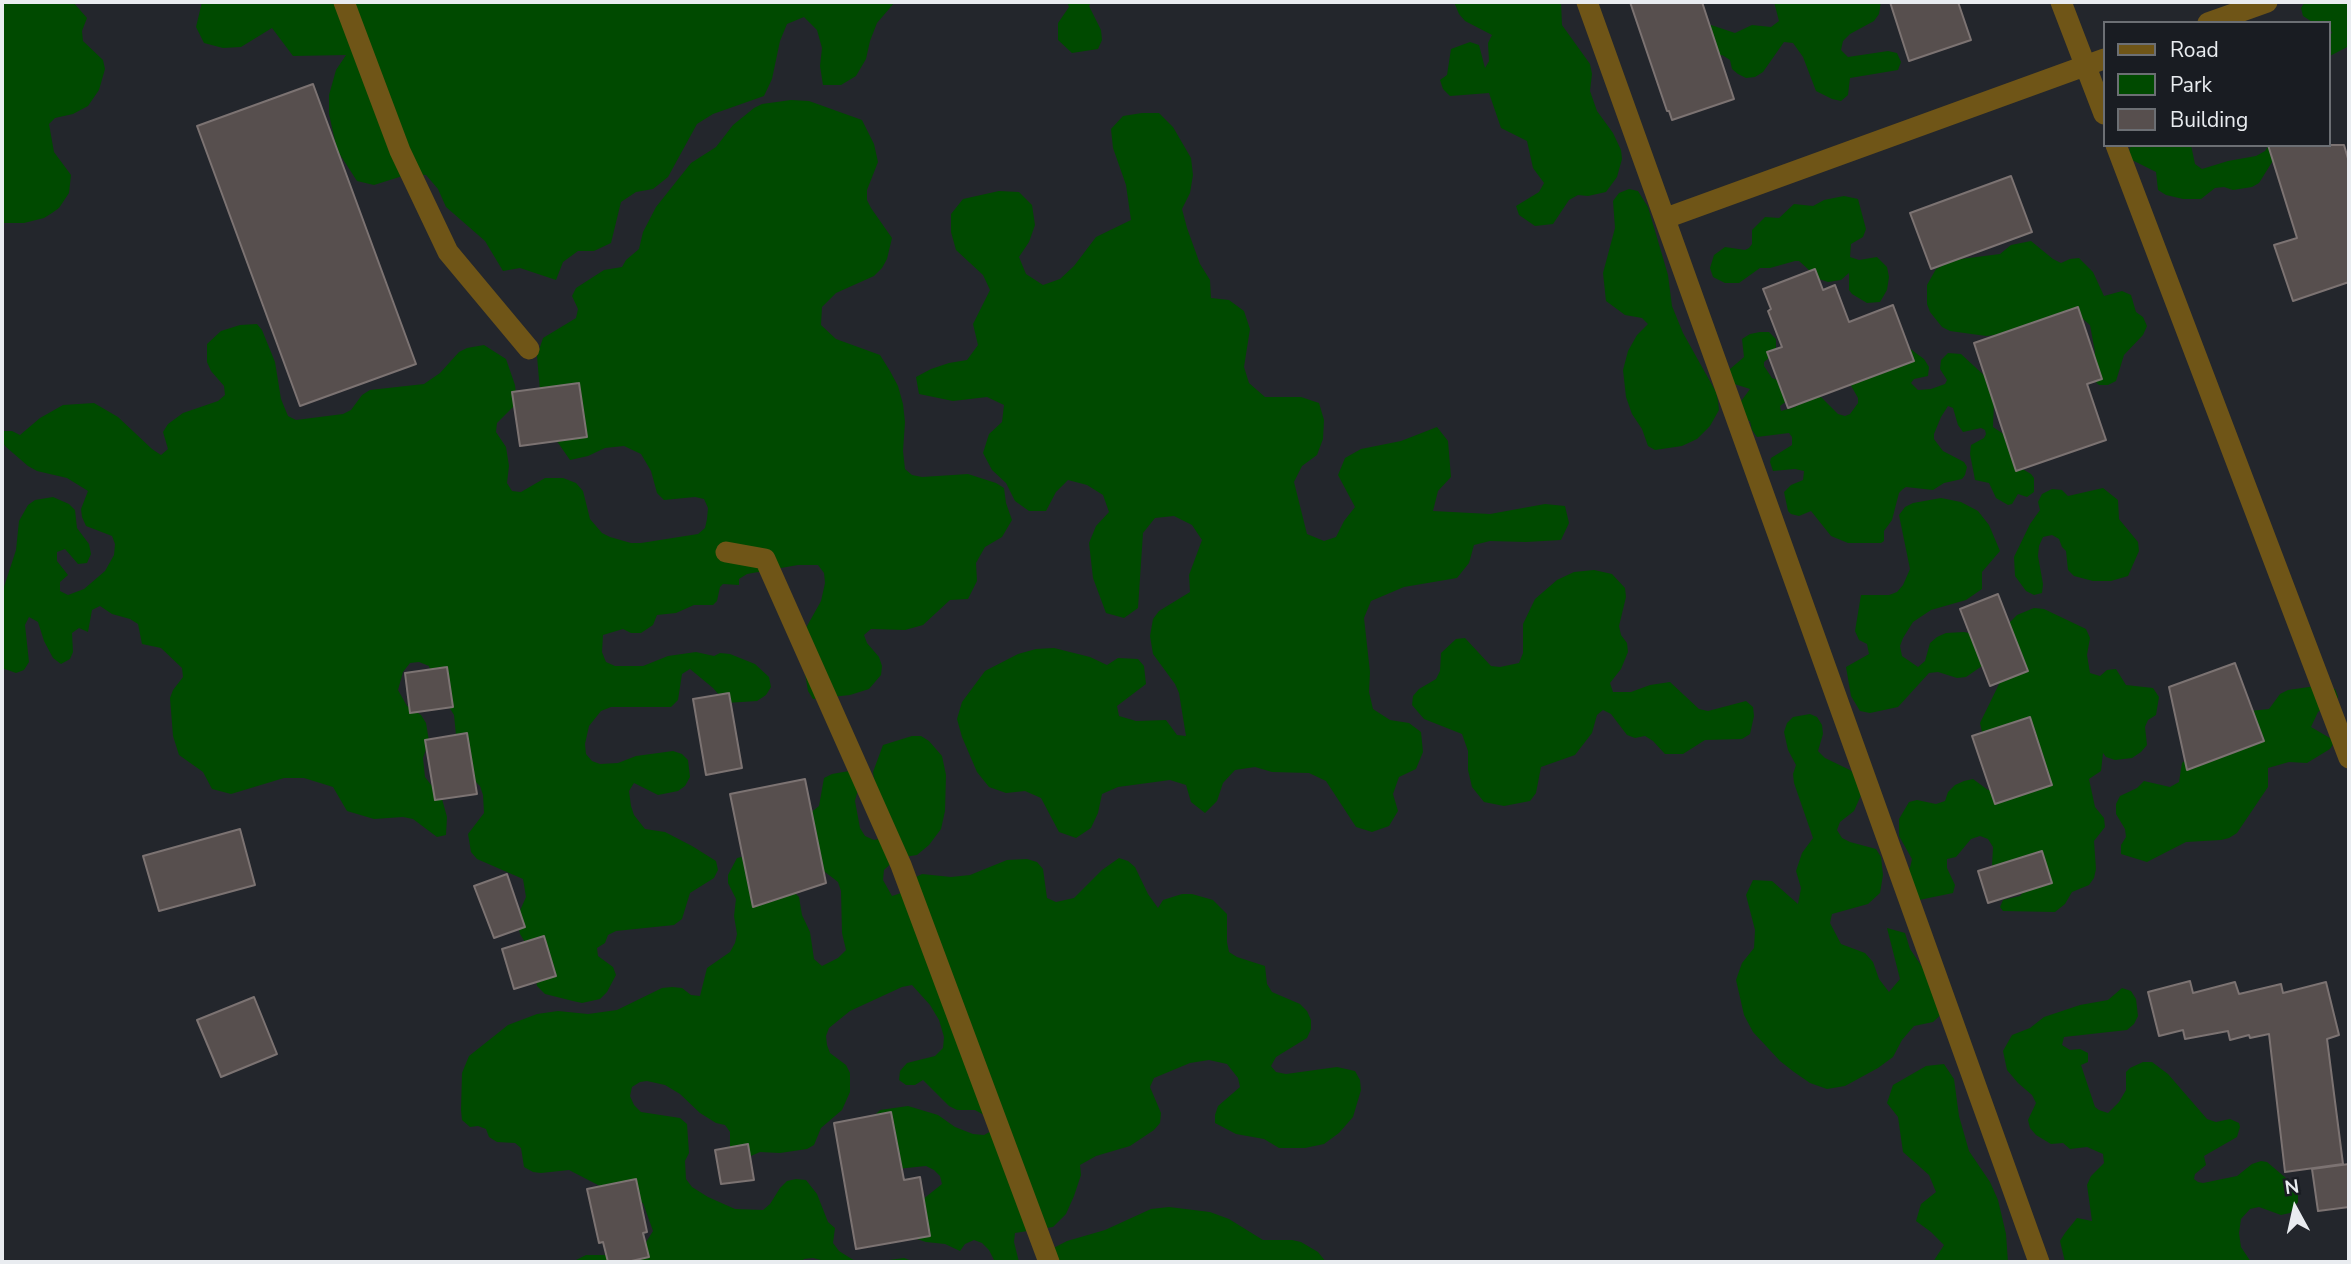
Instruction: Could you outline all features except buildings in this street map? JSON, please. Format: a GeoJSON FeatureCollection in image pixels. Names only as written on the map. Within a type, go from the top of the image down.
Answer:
{"type":"FeatureCollection","features":[{"type":"Feature","properties":{"kind":"street"},"geometry":{"type":"LineString","coordinates":[[344,2],[400,151],[448,252],[529,349]]}},
{"type":"Feature","properties":{"kind":"street"},"geometry":{"type":"LineString","coordinates":[[1587,2],[2039,1262]]}},
{"type":"Feature","properties":{"kind":"street"},"geometry":{"type":"LineString","coordinates":[[2060,2],[2095,63],[2102,103]]}},
{"type":"Feature","properties":{"kind":"street"},"geometry":{"type":"LineString","coordinates":[[2214,21],[2267,2]]}},
{"type":"Feature","properties":{"kind":"street"},"geometry":{"type":"LineString","coordinates":[[1666,218],[2095,63]]}},
{"type":"Feature","properties":{"kind":"street"},"geometry":{"type":"LineString","coordinates":[[2117,147],[2349,758]]}},
{"type":"Feature","properties":{"kind":"street"},"geometry":{"type":"LineString","coordinates":[[726,552],[765,559],[901,865],[1049,1262]]}},
{"type":"Feature","properties":{"kind":"green space"},"geometry":{"type":"Polygon","coordinates":[[[2,2],[73,2],[87,18],[82,31],[83,41],[103,60],[105,69],[99,90],[88,106],[73,114],[55,118],[49,124],[54,152],[71,175],[69,193],[52,213],[24,223],[2,223],[2,2]]]}},
{"type":"Feature","properties":{"kind":"green space"},"geometry":{"type":"Polygon","coordinates":[[[202,2],[895,2],[877,23],[866,59],[856,76],[841,85],[823,85],[820,66],[822,48],[817,30],[804,17],[787,24],[780,41],[772,79],[764,96],[713,114],[697,124],[668,177],[653,189],[636,192],[621,202],[611,243],[594,251],[578,251],[563,262],[556,280],[520,268],[503,271],[485,241],[446,207],[438,189],[426,175],[409,174],[374,185],[357,181],[337,150],[329,114],[329,95],[336,70],[346,55],[293,56],[272,28],[241,47],[223,48],[204,43],[196,27],[202,2]]]}},
{"type":"Feature","properties":{"kind":"green space"},"geometry":{"type":"Polygon","coordinates":[[[1067,2],[1091,2],[1089,6],[1101,30],[1102,40],[1098,49],[1072,53],[1058,40],[1058,23],[1069,7],[1067,2]]]}},
{"type":"Feature","properties":{"kind":"green space"},"geometry":{"type":"Polygon","coordinates":[[[1454,2],[1561,2],[1562,25],[1590,64],[1590,91],[1597,111],[1621,150],[1622,159],[1617,177],[1606,192],[1578,195],[1569,200],[1553,224],[1535,226],[1519,215],[1516,206],[1539,192],[1544,183],[1533,168],[1527,141],[1501,128],[1489,93],[1450,96],[1443,89],[1440,80],[1447,75],[1451,49],[1470,42],[1479,45],[1485,68],[1489,61],[1488,43],[1492,35],[1465,21],[1454,2]]]}},
{"type":"Feature","properties":{"kind":"green space"},"geometry":{"type":"Polygon","coordinates":[[[1774,2],[1881,2],[1879,14],[1874,21],[1850,34],[1843,41],[1841,50],[1848,57],[1888,51],[1897,53],[1901,62],[1898,70],[1850,78],[1848,95],[1841,101],[1816,91],[1803,57],[1793,43],[1784,42],[1763,72],[1755,77],[1746,78],[1738,74],[1732,69],[1730,60],[1722,55],[1714,58],[1708,24],[1735,33],[1752,25],[1771,27],[1779,21],[1774,2]]]}},
{"type":"Feature","properties":{"kind":"green space"},"geometry":{"type":"Polygon","coordinates":[[[2305,2],[2349,2],[2349,46],[2330,56],[2330,21],[2311,21],[2303,16],[2301,8],[2305,2]]]}},
{"type":"Feature","properties":{"kind":"green space"},"geometry":{"type":"Polygon","coordinates":[[[791,100],[809,101],[862,120],[874,144],[878,162],[867,190],[867,200],[892,238],[882,268],[874,276],[836,293],[822,307],[821,325],[836,339],[880,355],[890,371],[903,404],[905,469],[912,475],[922,477],[968,474],[996,483],[1004,488],[1012,520],[1002,537],[985,547],[976,563],[977,581],[968,599],[950,600],[923,625],[905,630],[871,629],[864,635],[879,657],[881,675],[869,689],[850,695],[813,699],[808,691],[800,644],[802,635],[821,601],[825,583],[824,573],[818,565],[798,565],[747,574],[739,579],[739,585],[723,584],[713,605],[694,605],[676,613],[657,615],[653,625],[641,633],[631,633],[623,629],[603,635],[602,652],[606,662],[615,666],[643,666],[668,656],[696,652],[714,656],[720,653],[730,654],[755,664],[769,677],[771,687],[766,695],[757,701],[726,703],[690,669],[682,674],[678,700],[671,707],[611,707],[601,711],[589,726],[586,754],[592,761],[600,764],[618,763],[636,756],[673,751],[688,760],[690,777],[685,786],[678,791],[658,795],[634,783],[629,791],[631,806],[634,815],[645,829],[665,832],[692,846],[716,861],[718,870],[714,878],[690,893],[682,919],[674,925],[616,931],[608,935],[605,943],[597,948],[598,956],[613,967],[616,975],[600,999],[582,1003],[545,994],[537,986],[534,957],[520,934],[518,924],[518,915],[526,897],[523,879],[477,859],[471,852],[468,834],[484,813],[483,795],[480,786],[473,779],[456,735],[454,715],[434,683],[429,666],[419,662],[410,663],[403,672],[398,690],[407,706],[421,715],[426,723],[429,741],[423,758],[425,777],[442,799],[447,817],[446,835],[437,837],[413,819],[374,819],[347,811],[333,787],[304,778],[284,778],[231,794],[212,789],[203,772],[179,755],[173,736],[170,698],[183,677],[182,668],[161,648],[142,644],[138,624],[100,606],[92,610],[88,632],[79,628],[72,633],[73,652],[70,659],[61,664],[53,658],[38,622],[29,617],[25,625],[29,662],[24,670],[16,673],[2,668],[2,593],[16,550],[19,521],[28,505],[35,500],[53,497],[69,504],[75,510],[77,528],[89,544],[91,554],[87,563],[78,564],[65,549],[57,552],[57,561],[68,575],[60,582],[60,591],[68,595],[84,589],[105,571],[114,555],[115,544],[112,536],[86,526],[81,509],[88,491],[67,478],[37,471],[28,466],[2,442],[3,431],[20,435],[40,418],[63,405],[94,403],[118,417],[161,455],[168,449],[163,432],[168,424],[183,413],[218,401],[225,395],[224,386],[207,362],[207,344],[221,331],[240,325],[257,324],[262,330],[275,362],[281,399],[288,416],[296,420],[343,414],[351,410],[362,395],[370,390],[424,384],[440,373],[459,352],[484,345],[506,359],[515,385],[517,403],[497,423],[496,432],[506,447],[509,466],[507,483],[512,491],[521,492],[545,478],[563,478],[576,483],[583,491],[590,519],[602,533],[610,537],[641,543],[698,534],[705,528],[707,519],[708,508],[704,499],[695,497],[664,500],[657,493],[651,471],[641,454],[624,446],[605,448],[570,460],[547,427],[537,356],[543,338],[576,318],[578,309],[572,296],[576,288],[604,270],[622,267],[639,249],[643,232],[656,207],[691,163],[716,147],[733,125],[754,108],[762,104],[791,100]]]}},
{"type":"Feature","properties":{"kind":"green space"},"geometry":{"type":"Polygon","coordinates":[[[1159,113],[1173,127],[1191,158],[1193,175],[1190,193],[1182,209],[1200,264],[1210,280],[1211,298],[1229,300],[1244,311],[1250,329],[1244,367],[1249,383],[1265,397],[1301,397],[1319,403],[1324,420],[1323,439],[1317,455],[1302,466],[1294,482],[1307,534],[1324,541],[1336,537],[1355,507],[1338,475],[1345,458],[1361,449],[1401,441],[1437,427],[1448,441],[1451,477],[1438,491],[1433,511],[1490,514],[1545,504],[1565,506],[1569,523],[1561,540],[1490,541],[1474,545],[1469,563],[1457,578],[1404,587],[1371,601],[1364,618],[1370,672],[1369,692],[1373,709],[1390,720],[1409,723],[1421,732],[1423,752],[1416,769],[1399,777],[1393,794],[1398,811],[1389,826],[1372,832],[1356,827],[1326,781],[1309,773],[1272,772],[1255,767],[1235,770],[1223,783],[1217,801],[1205,813],[1191,802],[1186,785],[1170,780],[1118,787],[1102,794],[1091,828],[1076,838],[1059,832],[1041,798],[1025,791],[1006,793],[989,787],[977,772],[962,737],[957,719],[962,702],[985,671],[1018,654],[1054,648],[1090,657],[1107,665],[1118,658],[1138,659],[1144,666],[1146,684],[1117,706],[1119,716],[1136,721],[1166,720],[1177,735],[1186,736],[1179,693],[1153,654],[1150,636],[1153,619],[1159,611],[1190,592],[1189,575],[1202,540],[1192,525],[1174,516],[1155,518],[1143,533],[1138,608],[1124,618],[1106,613],[1093,578],[1089,543],[1096,526],[1109,512],[1103,495],[1087,485],[1068,480],[1056,492],[1046,511],[1029,511],[1015,501],[1006,483],[992,470],[983,453],[989,434],[1002,422],[1004,405],[987,397],[953,401],[919,394],[916,377],[949,363],[967,360],[978,345],[973,324],[990,290],[983,275],[956,250],[951,232],[951,214],[963,199],[999,191],[1019,192],[1032,205],[1035,225],[1029,242],[1019,257],[1026,274],[1043,285],[1060,279],[1074,266],[1096,237],[1131,220],[1126,185],[1113,148],[1111,129],[1123,116],[1159,113]]]}},
{"type":"Feature","properties":{"kind":"green space"},"geometry":{"type":"Polygon","coordinates":[[[2130,147],[2191,147],[2195,164],[2202,169],[2256,156],[2268,147],[2274,159],[2259,183],[2252,187],[2233,190],[2215,188],[2201,199],[2183,199],[2158,190],[2156,172],[2132,160],[2130,147]]]}},
{"type":"Feature","properties":{"kind":"green space"},"geometry":{"type":"Polygon","coordinates":[[[1629,189],[1638,191],[1648,207],[1668,275],[1672,306],[1683,333],[1716,392],[1718,401],[1719,410],[1710,426],[1697,439],[1682,446],[1655,450],[1648,446],[1626,397],[1623,370],[1628,351],[1637,335],[1648,324],[1642,318],[1625,315],[1606,301],[1603,273],[1615,228],[1613,201],[1619,193],[1629,189]]]}},
{"type":"Feature","properties":{"kind":"green space"},"geometry":{"type":"Polygon","coordinates":[[[1844,196],[1858,199],[1866,229],[1863,237],[1851,244],[1850,257],[1859,260],[1877,257],[1887,267],[1887,290],[1880,302],[1867,303],[1852,294],[1849,290],[1849,273],[1841,280],[1828,282],[1819,279],[1799,261],[1760,268],[1739,283],[1725,283],[1713,277],[1710,268],[1714,255],[1725,247],[1745,250],[1749,248],[1752,244],[1752,230],[1765,217],[1779,218],[1794,204],[1813,206],[1824,200],[1844,196]]]}},
{"type":"Feature","properties":{"kind":"green space"},"geometry":{"type":"Polygon","coordinates":[[[2031,241],[2061,263],[2079,258],[2093,272],[2104,296],[2122,291],[2131,295],[2136,312],[2143,317],[2147,326],[2143,335],[2124,355],[2116,381],[2099,385],[2092,378],[2095,352],[2090,325],[2083,319],[2020,327],[2004,334],[1986,336],[1950,331],[1942,327],[1930,312],[1927,285],[1936,269],[1953,260],[2000,254],[2011,245],[2031,241]]]}},
{"type":"Feature","properties":{"kind":"green space"},"geometry":{"type":"Polygon","coordinates":[[[1760,332],[1769,332],[1776,339],[1776,352],[1764,362],[1764,366],[1772,378],[1786,383],[1788,400],[1780,406],[1781,411],[1806,400],[1821,397],[1838,414],[1850,414],[1858,403],[1858,398],[1849,382],[1905,345],[1924,359],[1929,367],[1928,376],[1914,379],[1911,383],[1918,390],[1945,384],[1947,380],[1940,369],[1941,360],[1948,353],[1961,354],[1987,378],[1994,401],[1993,427],[2005,435],[2019,467],[2034,478],[2034,492],[2027,497],[2018,494],[2012,504],[2008,505],[1996,498],[1989,483],[1975,480],[1971,445],[1984,438],[1985,430],[1981,428],[1963,432],[1953,408],[1948,406],[1941,417],[1934,439],[1943,451],[1964,462],[1967,467],[1965,475],[1962,479],[1944,483],[1933,490],[1903,489],[1899,493],[1892,520],[1884,531],[1884,541],[1848,543],[1831,536],[1811,511],[1799,516],[1791,514],[1784,492],[1791,485],[1803,480],[1804,471],[1773,471],[1770,462],[1771,458],[1792,445],[1792,437],[1789,433],[1757,437],[1750,421],[1742,419],[1739,404],[1750,389],[1728,382],[1730,369],[1744,357],[1742,339],[1760,332]]]}},
{"type":"Feature","properties":{"kind":"green space"},"geometry":{"type":"Polygon","coordinates":[[[2103,488],[2118,500],[2119,519],[2138,542],[2139,551],[2128,576],[2111,581],[2093,581],[2074,576],[2068,570],[2066,551],[2059,539],[2052,535],[2043,537],[2039,546],[2042,593],[2034,595],[2026,591],[2015,576],[2014,557],[2040,510],[2038,502],[2042,494],[2052,489],[2062,490],[2068,496],[2103,488]]]}},
{"type":"Feature","properties":{"kind":"green space"},"geometry":{"type":"Polygon","coordinates":[[[1941,498],[1961,502],[1978,511],[1989,525],[2000,551],[1982,572],[1982,589],[1966,600],[1931,610],[1913,622],[1900,646],[1902,656],[1918,667],[1925,661],[1930,643],[1937,637],[1946,633],[1964,632],[1974,634],[1985,657],[1982,666],[1966,677],[1929,673],[1898,707],[1870,713],[1860,711],[1851,696],[1846,667],[1869,654],[1867,644],[1859,640],[1855,631],[1861,595],[1889,595],[1897,592],[1903,585],[1910,569],[1899,515],[1905,507],[1913,503],[1941,498]]]}},
{"type":"Feature","properties":{"kind":"green space"},"geometry":{"type":"Polygon","coordinates":[[[1594,570],[1612,574],[1625,588],[1626,597],[1619,626],[1628,652],[1621,669],[1610,683],[1613,692],[1631,692],[1670,682],[1699,709],[1708,711],[1746,701],[1753,707],[1750,734],[1742,739],[1705,740],[1683,754],[1665,754],[1645,736],[1635,738],[1627,735],[1611,714],[1603,710],[1597,715],[1592,733],[1575,755],[1541,767],[1536,793],[1530,801],[1504,806],[1484,802],[1472,787],[1468,751],[1462,734],[1424,719],[1412,705],[1413,696],[1436,679],[1440,671],[1441,653],[1456,639],[1465,638],[1491,666],[1519,663],[1523,653],[1523,624],[1535,599],[1557,580],[1574,572],[1594,570]]]}},
{"type":"Feature","properties":{"kind":"green space"},"geometry":{"type":"Polygon","coordinates":[[[2034,608],[2044,609],[2086,629],[2090,638],[2087,655],[2090,673],[2100,676],[2107,670],[2116,669],[2126,685],[2153,688],[2159,697],[2156,715],[2148,720],[2145,727],[2147,745],[2132,758],[2115,760],[2103,753],[2101,771],[2089,779],[2095,807],[2104,818],[2105,827],[2094,841],[2094,878],[2089,885],[2072,892],[2065,904],[2055,912],[2003,911],[2000,907],[2003,900],[2020,896],[2023,892],[2017,862],[2009,861],[1992,866],[1993,847],[1988,839],[1980,836],[1971,839],[1956,857],[1947,859],[1947,868],[1955,885],[1953,893],[1919,900],[1905,876],[1912,859],[1899,836],[1899,819],[1909,802],[1917,800],[1936,804],[1945,801],[1948,792],[1964,781],[1973,779],[1988,790],[1997,787],[1990,733],[1982,732],[1980,723],[2000,682],[2004,628],[2017,615],[2034,608]]]}},
{"type":"Feature","properties":{"kind":"green space"},"geometry":{"type":"Polygon","coordinates":[[[2316,686],[2335,689],[2338,697],[2334,706],[2325,707],[2318,712],[2311,727],[2335,741],[2330,749],[2307,763],[2289,762],[2268,768],[2268,787],[2237,833],[2221,840],[2186,842],[2147,862],[2121,854],[2121,845],[2126,837],[2125,829],[2116,814],[2116,804],[2120,796],[2137,788],[2144,781],[2170,787],[2179,782],[2182,763],[2189,757],[2226,756],[2234,752],[2250,711],[2269,709],[2280,694],[2288,690],[2316,686]]]}},
{"type":"Feature","properties":{"kind":"green space"},"geometry":{"type":"Polygon","coordinates":[[[1810,714],[1817,717],[1822,725],[1823,734],[1818,751],[1825,758],[1857,776],[1862,793],[1854,811],[1840,822],[1837,830],[1842,838],[1850,842],[1876,849],[1881,857],[1883,875],[1880,893],[1868,904],[1832,914],[1830,923],[1841,944],[1865,953],[1873,962],[1879,979],[1889,992],[1900,979],[1887,928],[1905,933],[1910,949],[1940,993],[1946,1010],[1933,1022],[1914,1026],[1893,1057],[1878,1068],[1845,1086],[1827,1089],[1810,1083],[1794,1072],[1753,1032],[1744,1015],[1736,980],[1742,963],[1754,948],[1755,930],[1746,895],[1753,880],[1772,881],[1798,904],[1801,888],[1796,871],[1802,853],[1813,838],[1794,783],[1796,765],[1788,750],[1784,732],[1793,717],[1810,714]]]}},
{"type":"Feature","properties":{"kind":"green space"},"geometry":{"type":"Polygon","coordinates":[[[921,736],[942,756],[946,775],[945,811],[941,829],[929,845],[917,855],[897,858],[884,870],[883,880],[892,896],[901,893],[914,878],[922,874],[951,877],[970,875],[1007,860],[1027,859],[1037,862],[1043,869],[1047,898],[1056,902],[1074,898],[1102,870],[1119,858],[1128,861],[1135,867],[1158,908],[1163,900],[1182,894],[1213,900],[1227,914],[1229,952],[1265,966],[1267,984],[1272,992],[1300,1004],[1307,1011],[1311,1029],[1307,1038],[1276,1057],[1271,1066],[1276,1072],[1286,1074],[1337,1067],[1355,1071],[1361,1090],[1353,1117],[1339,1133],[1324,1144],[1305,1148],[1279,1148],[1264,1139],[1236,1134],[1215,1123],[1218,1106],[1240,1087],[1238,1078],[1227,1064],[1209,1060],[1190,1063],[1154,1078],[1150,1087],[1161,1113],[1160,1123],[1154,1130],[1130,1146],[1096,1156],[1080,1165],[1081,1175],[1066,1214],[1053,1227],[1015,1233],[1014,1242],[1019,1262],[995,1262],[989,1250],[974,1240],[965,1244],[960,1251],[945,1244],[917,1239],[911,1232],[922,1200],[942,1184],[940,1176],[926,1166],[887,1170],[873,1117],[880,1110],[908,1106],[938,1115],[955,1127],[973,1134],[984,1135],[993,1130],[984,1115],[975,1110],[957,1110],[949,1106],[923,1080],[915,1085],[906,1085],[899,1080],[900,1071],[907,1063],[935,1056],[943,1048],[944,1037],[939,1020],[912,985],[850,1011],[829,1028],[827,1045],[830,1053],[846,1065],[850,1073],[850,1092],[842,1110],[821,1128],[814,1145],[807,1149],[780,1153],[760,1152],[744,1159],[730,1151],[730,1132],[725,1125],[700,1113],[680,1094],[665,1085],[647,1081],[632,1087],[630,1096],[641,1112],[680,1118],[687,1124],[689,1153],[685,1161],[686,1179],[692,1187],[735,1209],[763,1210],[787,1181],[806,1180],[817,1194],[828,1222],[835,1228],[833,1243],[839,1251],[855,1261],[874,1262],[829,1262],[813,1258],[801,1262],[572,1262],[586,1255],[635,1251],[643,1247],[653,1231],[643,1203],[625,1199],[569,1170],[541,1173],[524,1167],[521,1148],[515,1143],[497,1142],[489,1137],[486,1129],[470,1127],[462,1120],[462,1073],[469,1056],[508,1025],[537,1014],[558,1011],[588,1014],[617,1010],[662,988],[682,988],[691,995],[700,996],[707,968],[730,952],[735,943],[736,899],[728,883],[728,875],[737,858],[746,856],[785,883],[799,897],[802,915],[810,932],[814,959],[822,966],[838,958],[846,950],[842,933],[841,891],[838,882],[816,865],[804,818],[819,806],[824,778],[849,771],[860,782],[855,801],[860,828],[865,836],[874,840],[883,838],[873,772],[883,745],[921,736]]]}},
{"type":"Feature","properties":{"kind":"green space"},"geometry":{"type":"Polygon","coordinates":[[[2122,988],[2131,991],[2136,999],[2138,1016],[2134,1024],[2127,1030],[2064,1037],[2062,1045],[2070,1050],[2080,1049],[2088,1053],[2088,1062],[2081,1065],[2095,1107],[2099,1110],[2108,1113],[2119,1102],[2126,1090],[2126,1072],[2130,1068],[2143,1062],[2152,1062],[2168,1074],[2207,1119],[2216,1122],[2230,1119],[2239,1123],[2237,1137],[2204,1156],[2206,1165],[2195,1174],[2194,1179],[2198,1182],[2237,1176],[2252,1164],[2261,1161],[2267,1162],[2293,1184],[2298,1193],[2298,1202],[2290,1213],[2281,1215],[2259,1207],[2250,1209],[2241,1219],[2241,1247],[2251,1262],[2065,1262],[2060,1241],[2065,1233],[2077,1218],[2092,1221],[2087,1185],[2091,1176],[2104,1163],[2103,1154],[2087,1147],[2070,1149],[2063,1143],[2051,1144],[2036,1135],[2028,1120],[2036,1103],[2032,1095],[2007,1070],[2003,1051],[2012,1035],[2030,1028],[2044,1017],[2080,1005],[2108,1000],[2122,988]]]}},
{"type":"Feature","properties":{"kind":"green space"},"geometry":{"type":"Polygon","coordinates":[[[1944,1064],[1954,1079],[1959,1116],[1969,1151],[1990,1182],[1998,1200],[2006,1234],[2008,1262],[1933,1262],[1944,1245],[1916,1221],[1921,1204],[1936,1192],[1929,1175],[1903,1152],[1898,1117],[1887,1103],[1893,1085],[1926,1066],[1944,1064]]]}},
{"type":"Feature","properties":{"kind":"green space"},"geometry":{"type":"Polygon","coordinates":[[[1169,1207],[1210,1212],[1229,1219],[1263,1240],[1301,1242],[1318,1252],[1326,1262],[1036,1262],[1042,1254],[1067,1241],[1105,1230],[1151,1209],[1169,1207]]]}},
{"type":"Feature","properties":{"kind":"green space"},"geometry":{"type":"Polygon","coordinates":[[[904,1258],[915,1262],[874,1262],[904,1258]]]}}]}
